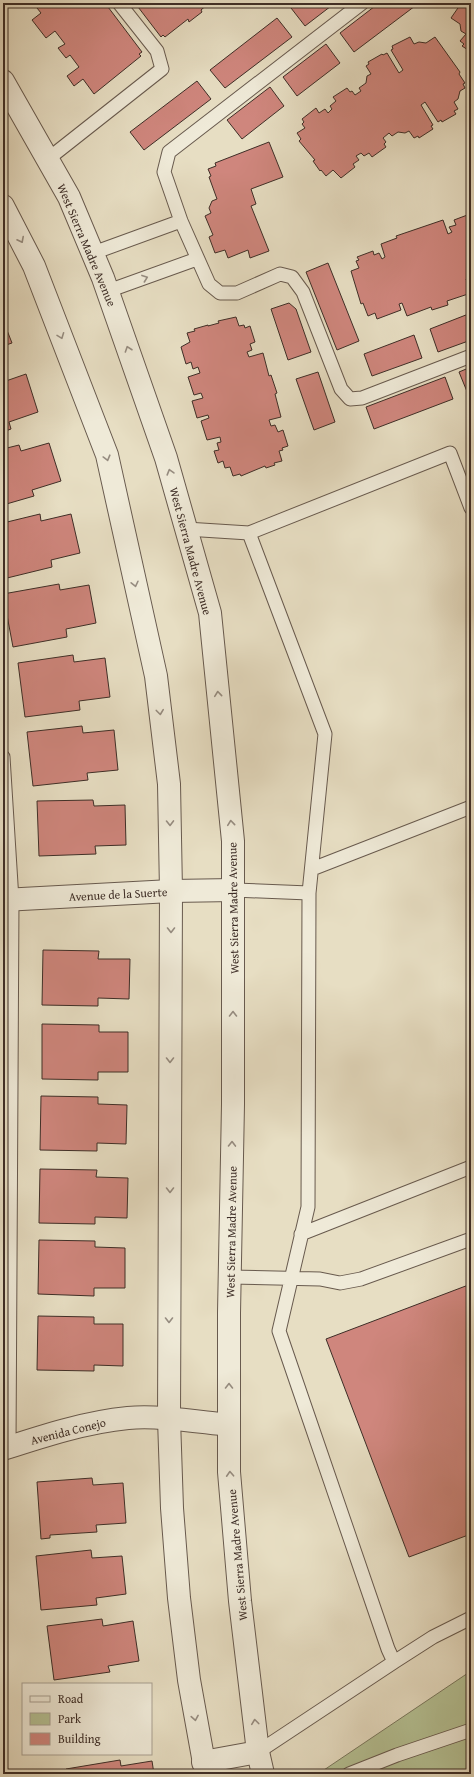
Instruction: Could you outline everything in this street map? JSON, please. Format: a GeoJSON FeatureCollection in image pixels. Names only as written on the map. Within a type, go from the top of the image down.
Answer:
{"type":"FeatureCollection","features":[{"type":"Feature","properties":{"kind":"street","name":"West Sierra Madre Avenue"},"geometry":{"type":"LineString","coordinates":[[3,82],[69,197],[108,291],[166,458],[210,613],[233,841],[233,1096],[229,1472],[240,1601],[258,1752],[263,1774]]}},
{"type":"Feature","properties":{"kind":"street"},"geometry":{"type":"LineString","coordinates":[[3,206],[34,266],[107,455],[156,676],[169,784],[171,891],[169,1419],[172,1508],[179,1598],[189,1680],[204,1768],[258,1752]]}},
{"type":"Feature","properties":{"kind":"street","name":"Avenue de la Suerte"},"geometry":{"type":"LineString","coordinates":[[8,900],[171,891],[234,890]]}},
{"type":"Feature","properties":{"kind":"street","name":"Avenida Conejo"},"geometry":{"type":"LineString","coordinates":[[6,1448],[92,1423],[129,1418],[169,1419],[229,1425]]}},
{"type":"Feature","properties":{"kind":"lane"},"geometry":{"type":"LineString","coordinates":[[48,159],[162,68],[157,51],[120,3]]}},
{"type":"Feature","properties":{"kind":"lane"},"geometry":{"type":"LineString","coordinates":[[362,3],[169,152],[164,172],[181,221],[197,259],[210,284],[220,293],[236,293],[280,274],[292,277],[303,292],[341,389],[350,399],[362,398],[471,356]]}},
{"type":"Feature","properties":{"kind":"lane"},"geometry":{"type":"LineString","coordinates":[[93,253],[181,221]]}},
{"type":"Feature","properties":{"kind":"lane"},"geometry":{"type":"LineString","coordinates":[[108,291],[197,259]]}},
{"type":"Feature","properties":{"kind":"lane"},"geometry":{"type":"LineString","coordinates":[[186,529],[249,533],[450,453],[471,508]]}},
{"type":"Feature","properties":{"kind":"lane"},"geometry":{"type":"LineString","coordinates":[[249,533],[325,734],[309,893],[308,1207],[279,1330],[388,1649],[394,1662]]}},
{"type":"Feature","properties":{"kind":"lane"},"geometry":{"type":"LineString","coordinates":[[3,757],[8,900],[6,1448]]}},
{"type":"Feature","properties":{"kind":"lane"},"geometry":{"type":"LineString","coordinates":[[312,869],[471,807]]}},
{"type":"Feature","properties":{"kind":"lane"},"geometry":{"type":"LineString","coordinates":[[234,890],[309,893]]}},
{"type":"Feature","properties":{"kind":"lane"},"geometry":{"type":"LineString","coordinates":[[301,1234],[471,1167]]}},
{"type":"Feature","properties":{"kind":"lane"},"geometry":{"type":"LineString","coordinates":[[230,1277],[290,1280],[320,1279],[340,1284],[361,1279],[471,1239]]}},
{"type":"Feature","properties":{"kind":"lane"},"geometry":{"type":"LineString","coordinates":[[258,1752],[433,1637],[471,1618]]}},
{"type":"Feature","properties":{"kind":"lane"},"geometry":{"type":"LineString","coordinates":[[349,1774],[396,1755],[471,1730]]}},
{"type":"Feature","properties":{"kind":"green space"},"geometry":{"type":"Polygon","coordinates":[[[471,1671],[471,1774],[318,1774],[471,1671]]]}},
{"type":"Feature","properties":{"kind":"building"},"geometry":{"type":"Polygon","coordinates":[[[33,3],[105,3],[142,52],[139,54],[141,56],[94,94],[83,79],[74,86],[67,76],[79,67],[70,55],[66,58],[58,48],[65,44],[55,31],[46,38],[32,20],[41,13],[33,3]]]}},
{"type":"Feature","properties":{"kind":"building"},"geometry":{"type":"Polygon","coordinates":[[[135,3],[209,3],[201,10],[202,12],[189,22],[188,19],[165,37],[163,35],[161,37],[135,3]]]}},
{"type":"Feature","properties":{"kind":"building"},"geometry":{"type":"Polygon","coordinates":[[[297,3],[335,3],[305,26],[291,8],[297,3]]]}},
{"type":"Feature","properties":{"kind":"building"},"geometry":{"type":"Polygon","coordinates":[[[379,3],[419,3],[354,52],[340,33],[379,3]]]}},
{"type":"Feature","properties":{"kind":"building"},"geometry":{"type":"Polygon","coordinates":[[[465,3],[471,3],[471,52],[462,46],[464,44],[460,41],[466,34],[461,31],[460,24],[451,18],[460,5],[462,7],[465,3]]]}},
{"type":"Feature","properties":{"kind":"building"},"geometry":{"type":"Polygon","coordinates":[[[277,18],[292,37],[225,88],[210,70],[277,18]]]}},
{"type":"Feature","properties":{"kind":"building"},"geometry":{"type":"Polygon","coordinates":[[[410,37],[414,44],[419,42],[426,43],[435,37],[460,72],[459,74],[465,83],[463,84],[465,88],[460,91],[458,99],[454,102],[458,109],[454,111],[456,114],[442,122],[441,120],[438,122],[425,102],[421,105],[433,125],[431,126],[433,129],[419,138],[418,136],[414,138],[409,131],[405,133],[398,132],[392,136],[389,133],[383,138],[386,142],[384,144],[386,147],[372,157],[369,153],[364,156],[361,153],[356,156],[359,160],[353,164],[355,167],[341,178],[333,170],[326,176],[321,170],[320,171],[313,161],[315,160],[299,141],[301,139],[297,133],[305,128],[302,124],[304,122],[302,119],[316,108],[319,113],[325,109],[328,113],[332,109],[330,106],[336,101],[333,97],[347,88],[355,95],[361,91],[359,88],[366,83],[367,76],[371,74],[366,66],[369,64],[368,62],[382,54],[387,53],[399,73],[403,70],[391,50],[393,49],[392,46],[410,37]]]}},
{"type":"Feature","properties":{"kind":"building"},"geometry":{"type":"Polygon","coordinates":[[[326,44],[340,63],[297,96],[283,77],[326,44]]]}},
{"type":"Feature","properties":{"kind":"building"},"geometry":{"type":"Polygon","coordinates":[[[197,81],[211,99],[144,150],[130,132],[197,81]]]}},
{"type":"Feature","properties":{"kind":"building"},"geometry":{"type":"Polygon","coordinates":[[[270,87],[284,106],[242,139],[227,120],[270,87]]]}},
{"type":"Feature","properties":{"kind":"building"},"geometry":{"type":"Polygon","coordinates":[[[269,142],[283,177],[251,189],[256,204],[251,206],[269,251],[250,258],[248,250],[228,258],[225,250],[215,253],[209,237],[213,235],[205,216],[211,213],[209,208],[212,201],[217,199],[209,177],[211,176],[208,169],[216,166],[215,163],[269,142]]]}},
{"type":"Feature","properties":{"kind":"building"},"geometry":{"type":"Polygon","coordinates":[[[470,214],[471,283],[469,277],[466,279],[471,293],[447,301],[448,305],[432,310],[431,307],[407,316],[402,303],[399,304],[401,310],[377,319],[375,313],[368,316],[363,303],[361,304],[351,271],[359,268],[356,261],[359,260],[357,257],[373,251],[374,255],[379,253],[382,259],[385,257],[381,244],[397,238],[396,236],[443,220],[448,234],[452,232],[449,227],[456,225],[454,220],[470,214]]]}},
{"type":"Feature","properties":{"kind":"building"},"geometry":{"type":"Polygon","coordinates":[[[328,263],[359,341],[337,350],[306,272],[328,263]]]}},
{"type":"Feature","properties":{"kind":"building"},"geometry":{"type":"Polygon","coordinates":[[[289,303],[296,309],[311,352],[288,360],[271,309],[289,303]]]}},
{"type":"Feature","properties":{"kind":"building"},"geometry":{"type":"Polygon","coordinates":[[[471,313],[471,340],[438,352],[430,329],[471,313]]]}},
{"type":"Feature","properties":{"kind":"building"},"geometry":{"type":"Polygon","coordinates":[[[236,317],[239,326],[244,325],[245,328],[250,326],[255,342],[250,344],[252,350],[247,352],[249,357],[263,353],[269,376],[271,375],[277,393],[275,394],[281,417],[269,420],[271,426],[275,425],[278,432],[283,430],[288,446],[279,451],[282,461],[274,463],[275,465],[266,468],[265,466],[241,476],[240,474],[233,476],[230,467],[225,468],[223,461],[218,463],[214,451],[219,450],[217,443],[221,442],[220,437],[207,440],[201,421],[209,418],[208,415],[197,418],[192,401],[203,398],[201,393],[194,395],[188,377],[200,373],[198,367],[193,369],[191,362],[186,364],[181,347],[190,342],[187,333],[195,331],[194,329],[236,317]]]}},
{"type":"Feature","properties":{"kind":"building"},"geometry":{"type":"Polygon","coordinates":[[[3,320],[12,343],[3,346],[3,320]]]}},
{"type":"Feature","properties":{"kind":"building"},"geometry":{"type":"Polygon","coordinates":[[[414,335],[422,358],[372,376],[364,354],[414,335]]]}},
{"type":"Feature","properties":{"kind":"building"},"geometry":{"type":"Polygon","coordinates":[[[471,367],[471,393],[468,394],[459,372],[471,367]]]}},
{"type":"Feature","properties":{"kind":"building"},"geometry":{"type":"Polygon","coordinates":[[[318,372],[335,422],[314,430],[296,379],[318,372]]]}},
{"type":"Feature","properties":{"kind":"building"},"geometry":{"type":"Polygon","coordinates":[[[26,374],[38,412],[9,422],[11,429],[3,432],[3,382],[26,374]]]}},
{"type":"Feature","properties":{"kind":"building"},"geometry":{"type":"Polygon","coordinates":[[[445,377],[453,399],[374,429],[366,407],[445,377]]]}},
{"type":"Feature","properties":{"kind":"building"},"geometry":{"type":"Polygon","coordinates":[[[49,443],[61,481],[32,490],[34,496],[3,505],[3,449],[19,445],[21,451],[49,443]]]}},
{"type":"Feature","properties":{"kind":"building"},"geometry":{"type":"Polygon","coordinates":[[[40,514],[41,521],[71,514],[80,553],[51,560],[52,567],[3,579],[3,523],[40,514]]]}},
{"type":"Feature","properties":{"kind":"building"},"geometry":{"type":"Polygon","coordinates":[[[59,584],[60,590],[89,585],[96,623],[66,629],[67,637],[13,647],[3,594],[59,584]]]}},
{"type":"Feature","properties":{"kind":"building"},"geometry":{"type":"Polygon","coordinates":[[[73,655],[74,662],[105,658],[110,697],[79,701],[80,710],[25,717],[18,663],[73,655]]]}},
{"type":"Feature","properties":{"kind":"building"},"geometry":{"type":"Polygon","coordinates":[[[82,726],[83,733],[114,730],[118,770],[87,773],[88,780],[33,786],[27,732],[82,726]]]}},
{"type":"Feature","properties":{"kind":"building"},"geometry":{"type":"Polygon","coordinates":[[[93,800],[94,806],[125,805],[126,845],[95,846],[96,854],[39,856],[37,801],[93,800]]]}},
{"type":"Feature","properties":{"kind":"building"},"geometry":{"type":"Polygon","coordinates":[[[43,950],[99,951],[98,959],[130,959],[129,999],[98,998],[98,1006],[42,1005],[43,950]]]}},
{"type":"Feature","properties":{"kind":"building"},"geometry":{"type":"Polygon","coordinates":[[[42,1024],[99,1025],[99,1032],[128,1032],[128,1072],[98,1072],[98,1080],[42,1079],[42,1024]]]}},
{"type":"Feature","properties":{"kind":"building"},"geometry":{"type":"Polygon","coordinates":[[[41,1096],[98,1097],[98,1104],[127,1105],[126,1144],[97,1143],[97,1151],[40,1150],[41,1096]]]}},
{"type":"Feature","properties":{"kind":"building"},"geometry":{"type":"Polygon","coordinates":[[[40,1169],[97,1170],[96,1177],[128,1178],[127,1218],[95,1217],[95,1224],[39,1223],[40,1169]]]}},
{"type":"Feature","properties":{"kind":"building"},"geometry":{"type":"Polygon","coordinates":[[[39,1240],[95,1241],[95,1247],[125,1248],[125,1288],[94,1288],[94,1296],[38,1294],[39,1240]]]}},
{"type":"Feature","properties":{"kind":"building"},"geometry":{"type":"Polygon","coordinates":[[[471,1284],[471,1534],[409,1557],[326,1339],[471,1284]]]}},
{"type":"Feature","properties":{"kind":"building"},"geometry":{"type":"Polygon","coordinates":[[[38,1316],[94,1317],[94,1324],[123,1324],[123,1366],[94,1365],[94,1371],[37,1370],[38,1316]]]}},
{"type":"Feature","properties":{"kind":"building"},"geometry":{"type":"Polygon","coordinates":[[[92,1478],[93,1485],[123,1483],[126,1523],[96,1525],[97,1532],[50,1535],[50,1538],[41,1539],[37,1482],[92,1478]]]}},
{"type":"Feature","properties":{"kind":"building"},"geometry":{"type":"Polygon","coordinates":[[[91,1550],[92,1558],[122,1556],[126,1594],[96,1598],[97,1605],[41,1610],[36,1556],[91,1550]]]}},
{"type":"Feature","properties":{"kind":"building"},"geometry":{"type":"Polygon","coordinates":[[[102,1619],[103,1626],[133,1621],[139,1661],[108,1666],[110,1672],[54,1680],[47,1626],[102,1619]]]}},
{"type":"Feature","properties":{"kind":"building"},"geometry":{"type":"Polygon","coordinates":[[[120,1760],[121,1766],[152,1761],[154,1774],[67,1774],[66,1769],[120,1760]]]}}]}
